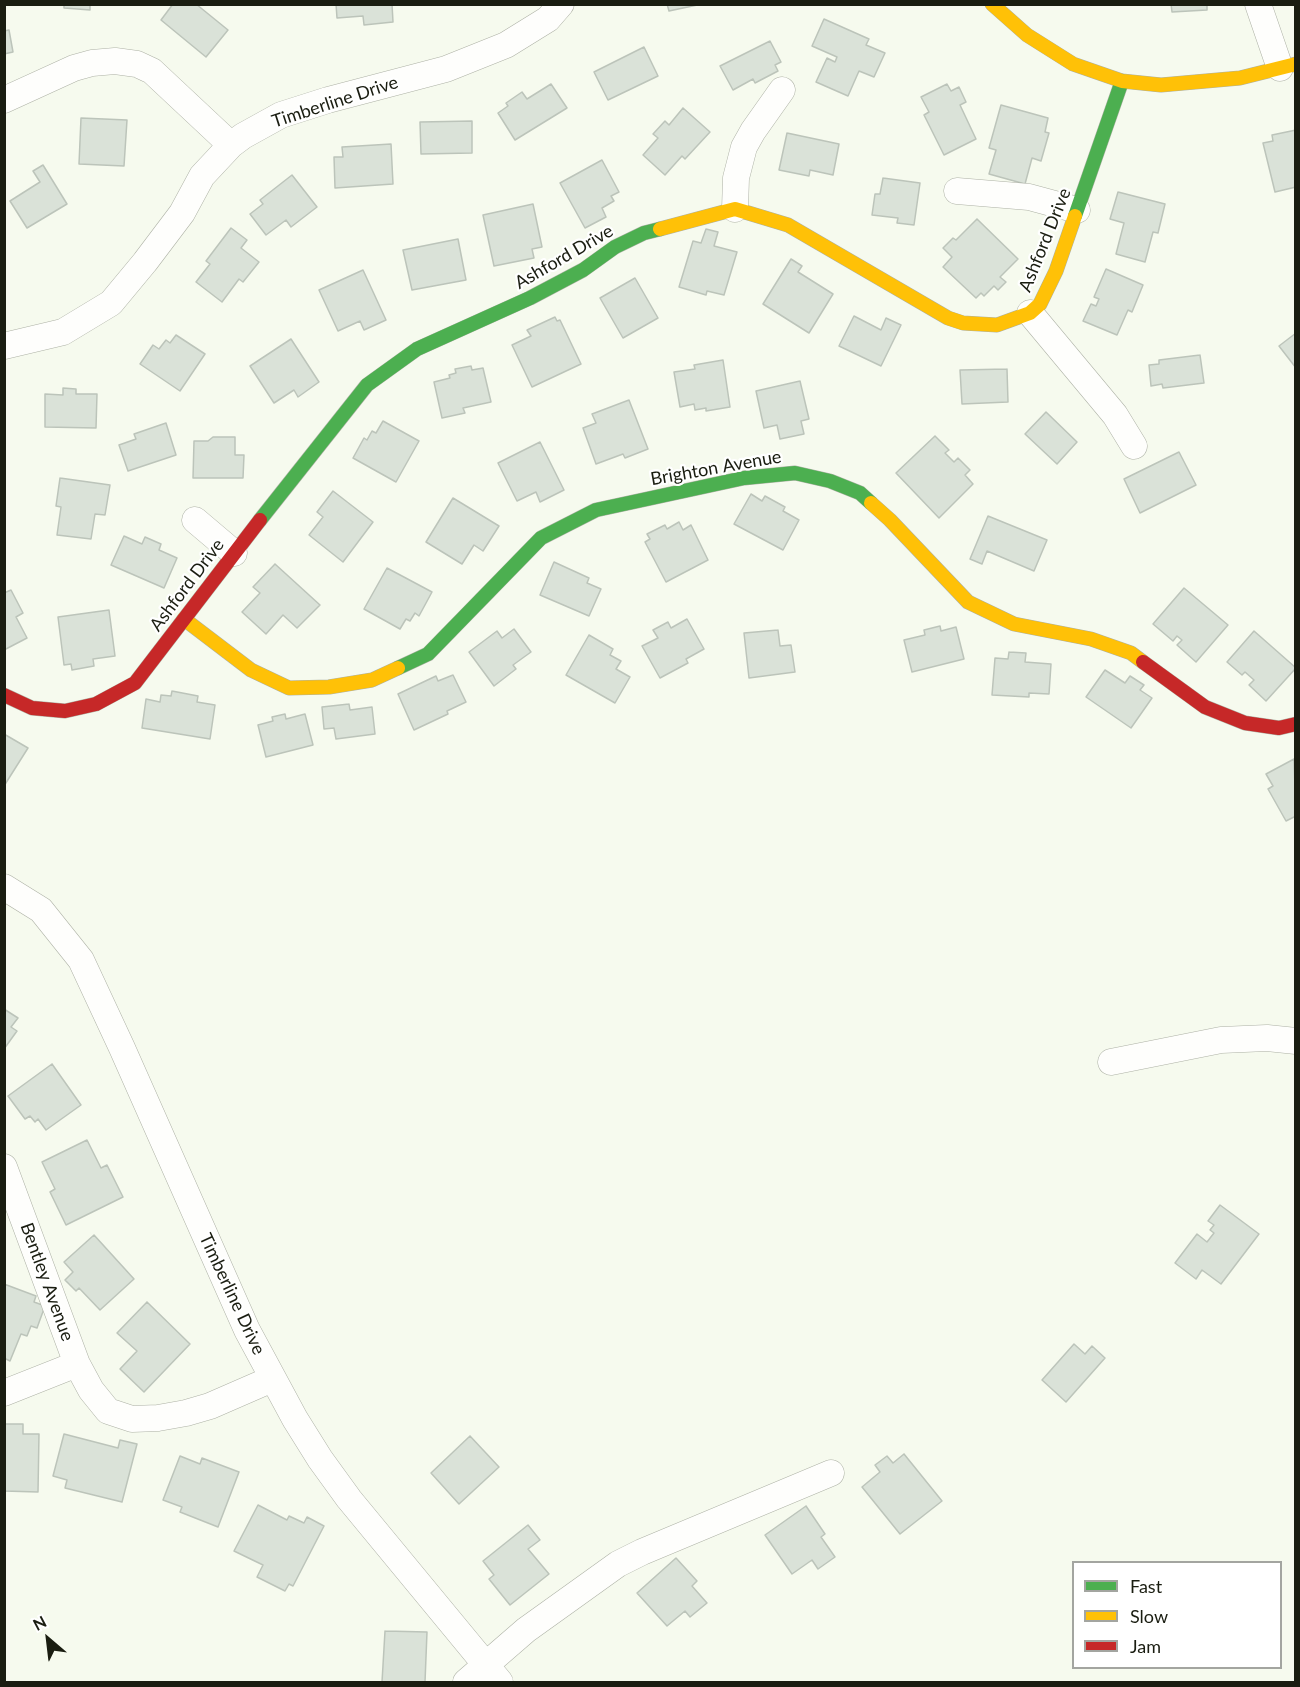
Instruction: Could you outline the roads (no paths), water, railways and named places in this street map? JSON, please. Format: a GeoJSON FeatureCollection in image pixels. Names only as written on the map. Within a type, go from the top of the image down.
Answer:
{"type":"FeatureCollection","features":[{"type":"Feature","properties":{"kind":"street","name":"Timberline Drive"},"geometry":{"type":"LineString","coordinates":[[4,346],[63,332],[111,303],[182,213],[202,176],[231,145],[243,136],[281,115],[328,100],[446,69],[506,45],[548,19],[561,4]]}},
{"type":"Feature","properties":{"kind":"street"},"geometry":{"type":"LineString","coordinates":[[992,4],[1027,35],[1073,64],[1122,81],[1172,84],[1239,78],[1288,66],[1258,4]]}},
{"type":"Feature","properties":{"kind":"street"},"geometry":{"type":"LineString","coordinates":[[4,100],[74,68],[92,63],[115,61],[137,64],[152,71],[164,81],[231,145]]}},
{"type":"Feature","properties":{"kind":"street","name":"Ashford Drive"},"geometry":{"type":"LineString","coordinates":[[4,695],[32,708],[65,711],[96,704],[135,683],[367,385],[417,349],[530,298],[583,270],[615,247],[644,233],[735,209],[788,225],[948,318],[963,323],[997,325],[1030,314],[1040,304],[1047,291],[1122,81]]}},
{"type":"Feature","properties":{"kind":"street"},"geometry":{"type":"LineString","coordinates":[[735,209],[736,178],[744,147],[782,90]]}},
{"type":"Feature","properties":{"kind":"street"},"geometry":{"type":"LineString","coordinates":[[957,191],[1029,197],[1077,210]]}},
{"type":"Feature","properties":{"kind":"street"},"geometry":{"type":"LineString","coordinates":[[1030,314],[1115,415],[1134,446]]}},
{"type":"Feature","properties":{"kind":"street","name":"Brighton Avenue"},"geometry":{"type":"LineString","coordinates":[[184,619],[251,670],[289,688],[328,687],[372,680],[428,654],[541,538],[596,510],[744,478],[795,473],[830,481],[860,493],[890,519],[968,602],[1014,624],[1091,639],[1131,653],[1205,707],[1245,723],[1279,728],[1296,724]]}},
{"type":"Feature","properties":{"kind":"street"},"geometry":{"type":"LineString","coordinates":[[195,520],[234,553]]}},
{"type":"Feature","properties":{"kind":"street","name":"Timberline Drive"},"geometry":{"type":"LineString","coordinates":[[4,887],[41,910],[81,960],[247,1330],[295,1419],[349,1499],[493,1674]]}},
{"type":"Feature","properties":{"kind":"street"},"geometry":{"type":"LineString","coordinates":[[1111,1062],[1221,1040],[1267,1038],[1296,1041]]}},
{"type":"Feature","properties":{"kind":"street","name":"Bentley Avenue"},"geometry":{"type":"LineString","coordinates":[[4,1167],[77,1364],[91,1390],[108,1411],[132,1419],[158,1418],[210,1406],[272,1379]]}},
{"type":"Feature","properties":{"kind":"street","name":"Bentley Avenue"},"geometry":{"type":"LineString","coordinates":[[4,1393],[77,1364]]}},
{"type":"Feature","properties":{"kind":"street"},"geometry":{"type":"LineString","coordinates":[[466,1683],[493,1674],[526,1630],[618,1564],[831,1473]]}}]}
